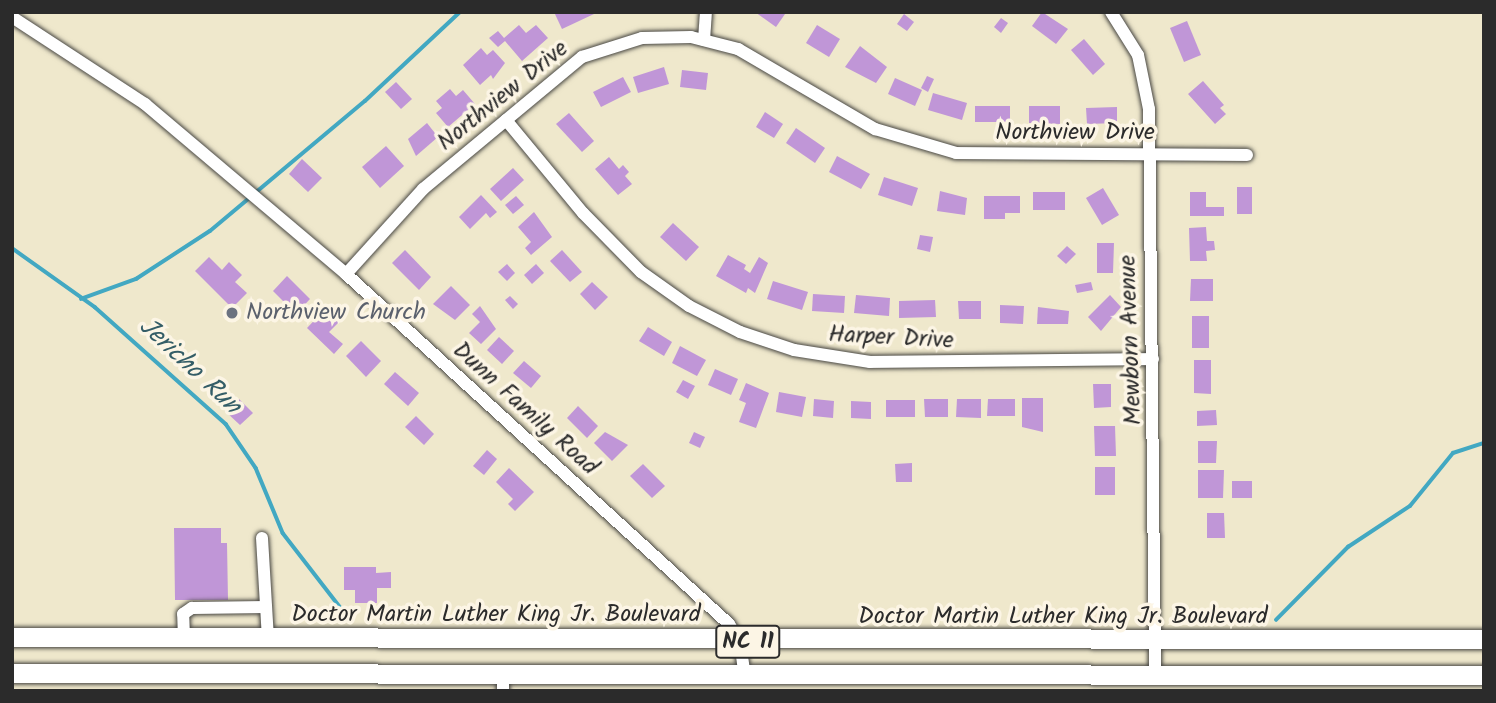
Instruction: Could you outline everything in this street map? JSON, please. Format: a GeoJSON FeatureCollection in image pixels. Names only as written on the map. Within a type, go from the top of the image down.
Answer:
{"type":"FeatureCollection","features":[{"type":"Feature","properties":{"kind":"highway","name":"Doctor Martin Luther King Jr. Boulevard"},"geometry":{"type":"LineString","coordinates":[[12,637],[740,642],[1484,639]]}},
{"type":"Feature","properties":{"kind":"highway","name":"NC 11"},"geometry":{"type":"LineString","coordinates":[[12,673],[503,683],[745,676],[1484,675]]}},
{"type":"Feature","properties":{"kind":"street"},"geometry":{"type":"LineString","coordinates":[[704,40],[706,12]]}},
{"type":"Feature","properties":{"kind":"street","name":"Mewborn Avenue"},"geometry":{"type":"LineString","coordinates":[[1111,12],[1130,39],[1144,72],[1153,359],[1155,676]]}},
{"type":"Feature","properties":{"kind":"street","name":"Dunn Family Road"},"geometry":{"type":"LineString","coordinates":[[12,17],[145,104],[346,274],[729,624],[740,642],[745,676]]}},
{"type":"Feature","properties":{"kind":"street","name":"Northview Drive"},"geometry":{"type":"LineString","coordinates":[[346,274],[423,189],[506,120],[595,51],[650,37],[704,40],[753,56],[875,129],[928,148],[956,153],[1247,155]]}},
{"type":"Feature","properties":{"kind":"street","name":"Harper Drive"},"geometry":{"type":"LineString","coordinates":[[506,120],[583,213],[641,272],[689,306],[740,332],[794,350],[870,362],[1153,359]]}},
{"type":"Feature","properties":{"kind":"street"},"geometry":{"type":"LineString","coordinates":[[262,538],[268,638]]}},
{"type":"Feature","properties":{"kind":"street"},"geometry":{"type":"LineString","coordinates":[[184,638],[183,614],[192,608],[266,607]]}},
{"type":"Feature","properties":{"kind":"building"},"geometry":{"type":"Polygon","coordinates":[[[554,12],[593,12],[594,14],[562,29],[554,12]]]}},
{"type":"Feature","properties":{"kind":"building"},"geometry":{"type":"Polygon","coordinates":[[[755,12],[782,12],[785,14],[776,27],[755,12]]]}},
{"type":"Feature","properties":{"kind":"building"},"geometry":{"type":"Polygon","coordinates":[[[1042,12],[1068,29],[1056,44],[1032,26],[1042,12]]]}},
{"type":"Feature","properties":{"kind":"building"},"geometry":{"type":"Polygon","coordinates":[[[904,14],[914,22],[907,31],[897,24],[904,14]]]}},
{"type":"Feature","properties":{"kind":"building"},"geometry":{"type":"Polygon","coordinates":[[[1001,18],[1008,23],[1001,33],[994,27],[1001,18]]]}},
{"type":"Feature","properties":{"kind":"building"},"geometry":{"type":"Polygon","coordinates":[[[1187,21],[1201,55],[1184,62],[1170,28],[1187,21]]]}},
{"type":"Feature","properties":{"kind":"building"},"geometry":{"type":"Polygon","coordinates":[[[519,25],[526,33],[536,25],[548,38],[522,61],[505,41],[498,47],[489,38],[498,31],[504,38],[519,25]]]}},
{"type":"Feature","properties":{"kind":"building"},"geometry":{"type":"Polygon","coordinates":[[[817,25],[840,39],[829,57],[806,43],[817,25]]]}},
{"type":"Feature","properties":{"kind":"building"},"geometry":{"type":"Polygon","coordinates":[[[1084,39],[1105,64],[1093,75],[1071,50],[1084,39]]]}},
{"type":"Feature","properties":{"kind":"building"},"geometry":{"type":"Polygon","coordinates":[[[860,46],[887,67],[876,83],[845,67],[860,46]]]}},
{"type":"Feature","properties":{"kind":"building"},"geometry":{"type":"Polygon","coordinates":[[[481,48],[487,55],[493,50],[505,63],[493,79],[491,75],[480,85],[463,65],[481,48]]]}},
{"type":"Feature","properties":{"kind":"building"},"geometry":{"type":"Polygon","coordinates":[[[664,67],[669,84],[638,93],[633,77],[664,67]]]}},
{"type":"Feature","properties":{"kind":"building"},"geometry":{"type":"Polygon","coordinates":[[[682,70],[708,73],[706,90],[680,87],[682,70]]]}},
{"type":"Feature","properties":{"kind":"building"},"geometry":{"type":"Polygon","coordinates":[[[927,76],[934,79],[928,92],[921,88],[927,76]]]}},
{"type":"Feature","properties":{"kind":"building"},"geometry":{"type":"Polygon","coordinates":[[[623,77],[631,92],[601,107],[593,92],[623,77]]]}},
{"type":"Feature","properties":{"kind":"building"},"geometry":{"type":"Polygon","coordinates":[[[895,78],[922,90],[915,106],[888,94],[895,78]]]}},
{"type":"Feature","properties":{"kind":"building"},"geometry":{"type":"Polygon","coordinates":[[[1203,81],[1224,105],[1220,108],[1226,114],[1215,124],[1188,94],[1203,81]]]}},
{"type":"Feature","properties":{"kind":"building"},"geometry":{"type":"Polygon","coordinates":[[[396,82],[412,99],[401,109],[385,92],[396,82]]]}},
{"type":"Feature","properties":{"kind":"building"},"geometry":{"type":"Polygon","coordinates":[[[450,89],[456,96],[463,90],[475,104],[448,127],[436,113],[442,108],[436,101],[450,89]]]}},
{"type":"Feature","properties":{"kind":"building"},"geometry":{"type":"Polygon","coordinates":[[[933,93],[967,103],[962,120],[928,110],[933,93]]]}},
{"type":"Feature","properties":{"kind":"building"},"geometry":{"type":"Polygon","coordinates":[[[975,106],[1010,106],[1010,122],[975,122],[975,106]]]}},
{"type":"Feature","properties":{"kind":"building"},"geometry":{"type":"Polygon","coordinates":[[[1029,106],[1060,106],[1060,124],[1029,123],[1029,106]]]}},
{"type":"Feature","properties":{"kind":"building"},"geometry":{"type":"Polygon","coordinates":[[[1117,107],[1117,123],[1087,124],[1086,108],[1117,107]]]}},
{"type":"Feature","properties":{"kind":"building"},"geometry":{"type":"Polygon","coordinates":[[[765,112],[783,124],[774,138],[756,127],[765,112]]]}},
{"type":"Feature","properties":{"kind":"building"},"geometry":{"type":"Polygon","coordinates":[[[569,113],[594,141],[582,152],[556,124],[569,113]]]}},
{"type":"Feature","properties":{"kind":"building"},"geometry":{"type":"Polygon","coordinates":[[[427,123],[438,137],[416,156],[408,139],[427,123]]]}},
{"type":"Feature","properties":{"kind":"building"},"geometry":{"type":"Polygon","coordinates":[[[796,128],[825,148],[815,163],[786,143],[796,128]]]}},
{"type":"Feature","properties":{"kind":"building"},"geometry":{"type":"Polygon","coordinates":[[[386,146],[404,166],[380,188],[362,167],[386,146]]]}},
{"type":"Feature","properties":{"kind":"building"},"geometry":{"type":"Polygon","coordinates":[[[837,156],[870,174],[861,189],[829,172],[837,156]]]}},
{"type":"Feature","properties":{"kind":"building"},"geometry":{"type":"Polygon","coordinates":[[[609,157],[619,169],[623,165],[629,172],[625,176],[632,184],[618,195],[595,169],[609,157]]]}},
{"type":"Feature","properties":{"kind":"building"},"geometry":{"type":"Polygon","coordinates":[[[302,159],[322,178],[308,192],[289,174],[302,159]]]}},
{"type":"Feature","properties":{"kind":"building"},"geometry":{"type":"Polygon","coordinates":[[[513,168],[524,180],[501,201],[490,189],[513,168]]]}},
{"type":"Feature","properties":{"kind":"building"},"geometry":{"type":"Polygon","coordinates":[[[884,177],[918,188],[912,206],[878,195],[884,177]]]}},
{"type":"Feature","properties":{"kind":"building"},"geometry":{"type":"Polygon","coordinates":[[[1237,187],[1252,187],[1252,214],[1237,214],[1237,187]]]}},
{"type":"Feature","properties":{"kind":"building"},"geometry":{"type":"Polygon","coordinates":[[[1103,188],[1119,215],[1102,225],[1086,198],[1103,188]]]}},
{"type":"Feature","properties":{"kind":"building"},"geometry":{"type":"Polygon","coordinates":[[[940,191],[967,198],[965,215],[937,211],[940,191]]]}},
{"type":"Feature","properties":{"kind":"building"},"geometry":{"type":"Polygon","coordinates":[[[1033,192],[1065,192],[1065,210],[1033,210],[1033,192]]]}},
{"type":"Feature","properties":{"kind":"building"},"geometry":{"type":"Polygon","coordinates":[[[1190,192],[1206,192],[1206,207],[1224,207],[1224,216],[1190,216],[1190,192]]]}},
{"type":"Feature","properties":{"kind":"building"},"geometry":{"type":"Polygon","coordinates":[[[481,195],[497,212],[490,218],[486,213],[470,229],[459,217],[481,195]]]}},
{"type":"Feature","properties":{"kind":"building"},"geometry":{"type":"Polygon","coordinates":[[[516,196],[524,205],[513,214],[505,205],[516,196]]]}},
{"type":"Feature","properties":{"kind":"building"},"geometry":{"type":"Polygon","coordinates":[[[984,196],[1020,196],[1020,213],[1005,213],[1005,219],[984,219],[984,196]]]}},
{"type":"Feature","properties":{"kind":"building"},"geometry":{"type":"Polygon","coordinates":[[[534,212],[552,237],[531,255],[525,248],[531,242],[518,227],[534,212]]]}},
{"type":"Feature","properties":{"kind":"building"},"geometry":{"type":"Polygon","coordinates":[[[673,223],[699,247],[686,261],[660,237],[673,223]]]}},
{"type":"Feature","properties":{"kind":"building"},"geometry":{"type":"Polygon","coordinates":[[[1206,227],[1207,241],[1214,241],[1215,250],[1206,251],[1207,261],[1190,261],[1189,228],[1206,227]]]}},
{"type":"Feature","properties":{"kind":"building"},"geometry":{"type":"Polygon","coordinates":[[[920,235],[933,237],[930,252],[917,249],[920,235]]]}},
{"type":"Feature","properties":{"kind":"building"},"geometry":{"type":"Polygon","coordinates":[[[1097,243],[1114,243],[1113,273],[1097,273],[1097,243]]]}},
{"type":"Feature","properties":{"kind":"building"},"geometry":{"type":"Polygon","coordinates":[[[1067,246],[1076,254],[1066,264],[1057,256],[1067,246]]]}},
{"type":"Feature","properties":{"kind":"building"},"geometry":{"type":"Polygon","coordinates":[[[405,250],[431,277],[419,290],[392,263],[405,250]]]}},
{"type":"Feature","properties":{"kind":"building"},"geometry":{"type":"Polygon","coordinates":[[[562,250],[582,272],[570,282],[550,261],[562,250]]]}},
{"type":"Feature","properties":{"kind":"building"},"geometry":{"type":"Polygon","coordinates":[[[728,255],[746,265],[744,269],[750,273],[759,257],[768,263],[755,293],[748,288],[746,293],[716,276],[728,255]]]}},
{"type":"Feature","properties":{"kind":"building"},"geometry":{"type":"Polygon","coordinates":[[[209,257],[222,270],[229,262],[242,275],[235,282],[247,293],[232,308],[195,271],[209,257]]]}},
{"type":"Feature","properties":{"kind":"building"},"geometry":{"type":"Polygon","coordinates":[[[507,264],[515,273],[507,281],[498,272],[507,264]]]}},
{"type":"Feature","properties":{"kind":"building"},"geometry":{"type":"Polygon","coordinates":[[[536,264],[544,273],[532,284],[524,275],[536,264]]]}},
{"type":"Feature","properties":{"kind":"building"},"geometry":{"type":"Polygon","coordinates":[[[287,276],[310,299],[296,314],[273,291],[287,276]]]}},
{"type":"Feature","properties":{"kind":"building"},"geometry":{"type":"Polygon","coordinates":[[[1191,279],[1213,279],[1213,301],[1190,301],[1191,279]]]}},
{"type":"Feature","properties":{"kind":"building"},"geometry":{"type":"Polygon","coordinates":[[[773,281],[808,292],[802,310],[767,299],[773,281]]]}},
{"type":"Feature","properties":{"kind":"building"},"geometry":{"type":"Polygon","coordinates":[[[592,282],[608,297],[595,310],[580,294],[592,282]]]}},
{"type":"Feature","properties":{"kind":"building"},"geometry":{"type":"Polygon","coordinates":[[[1091,282],[1093,290],[1077,293],[1075,285],[1091,282]]]}},
{"type":"Feature","properties":{"kind":"building"},"geometry":{"type":"Polygon","coordinates":[[[451,286],[470,305],[455,320],[433,304],[451,286]]]}},
{"type":"Feature","properties":{"kind":"building"},"geometry":{"type":"Polygon","coordinates":[[[813,294],[845,296],[844,313],[812,311],[813,294]]]}},
{"type":"Feature","properties":{"kind":"building"},"geometry":{"type":"Polygon","coordinates":[[[856,295],[890,298],[889,316],[854,313],[856,295]]]}},
{"type":"Feature","properties":{"kind":"building"},"geometry":{"type":"Polygon","coordinates":[[[1110,295],[1121,307],[1101,331],[1088,317],[1110,295]]]}},
{"type":"Feature","properties":{"kind":"building"},"geometry":{"type":"Polygon","coordinates":[[[510,296],[518,304],[513,309],[505,300],[510,296]]]}},
{"type":"Feature","properties":{"kind":"building"},"geometry":{"type":"Polygon","coordinates":[[[935,300],[936,317],[899,318],[899,301],[935,300]]]}},
{"type":"Feature","properties":{"kind":"building"},"geometry":{"type":"Polygon","coordinates":[[[958,301],[981,301],[981,319],[959,319],[958,301]]]}},
{"type":"Feature","properties":{"kind":"building"},"geometry":{"type":"Polygon","coordinates":[[[1000,305],[1024,306],[1023,324],[1000,323],[1000,305]]]}},
{"type":"Feature","properties":{"kind":"building"},"geometry":{"type":"Polygon","coordinates":[[[328,306],[342,319],[329,332],[343,344],[334,354],[307,328],[328,306]]]}},
{"type":"Feature","properties":{"kind":"building"},"geometry":{"type":"Polygon","coordinates":[[[480,306],[496,329],[481,344],[469,333],[480,322],[472,314],[480,306]]]}},
{"type":"Feature","properties":{"kind":"building"},"geometry":{"type":"Polygon","coordinates":[[[1038,307],[1069,311],[1068,324],[1037,324],[1038,307]]]}},
{"type":"Feature","properties":{"kind":"building"},"geometry":{"type":"Polygon","coordinates":[[[1192,316],[1209,316],[1209,348],[1192,348],[1192,316]]]}},
{"type":"Feature","properties":{"kind":"building"},"geometry":{"type":"Polygon","coordinates":[[[648,327],[672,342],[664,356],[639,341],[648,327]]]}},
{"type":"Feature","properties":{"kind":"building"},"geometry":{"type":"Polygon","coordinates":[[[499,337],[514,351],[502,364],[487,350],[499,337]]]}},
{"type":"Feature","properties":{"kind":"building"},"geometry":{"type":"Polygon","coordinates":[[[361,341],[381,361],[366,377],[346,356],[361,341]]]}},
{"type":"Feature","properties":{"kind":"building"},"geometry":{"type":"Polygon","coordinates":[[[680,346],[706,360],[697,376],[672,363],[680,346]]]}},
{"type":"Feature","properties":{"kind":"building"},"geometry":{"type":"Polygon","coordinates":[[[1194,360],[1211,360],[1211,394],[1194,393],[1194,360]]]}},
{"type":"Feature","properties":{"kind":"building"},"geometry":{"type":"Polygon","coordinates":[[[524,361],[541,376],[531,388],[513,373],[524,361]]]}},
{"type":"Feature","properties":{"kind":"building"},"geometry":{"type":"Polygon","coordinates":[[[715,369],[738,379],[731,395],[708,385],[715,369]]]}},
{"type":"Feature","properties":{"kind":"building"},"geometry":{"type":"Polygon","coordinates":[[[395,372],[419,393],[408,406],[384,384],[395,372]]]}},
{"type":"Feature","properties":{"kind":"building"},"geometry":{"type":"Polygon","coordinates":[[[683,380],[695,386],[688,399],[676,392],[683,380]]]}},
{"type":"Feature","properties":{"kind":"building"},"geometry":{"type":"Polygon","coordinates":[[[746,383],[769,393],[756,428],[739,422],[746,403],[739,400],[746,383]]]}},
{"type":"Feature","properties":{"kind":"building"},"geometry":{"type":"Polygon","coordinates":[[[1093,384],[1111,384],[1111,407],[1094,408],[1093,384]]]}},
{"type":"Feature","properties":{"kind":"building"},"geometry":{"type":"Polygon","coordinates":[[[779,392],[806,397],[802,417],[776,412],[779,392]]]}},
{"type":"Feature","properties":{"kind":"building"},"geometry":{"type":"Polygon","coordinates":[[[1022,398],[1043,398],[1043,432],[1022,427],[1022,398]]]}},
{"type":"Feature","properties":{"kind":"building"},"geometry":{"type":"Polygon","coordinates":[[[239,399],[253,413],[240,425],[226,412],[239,399]]]}},
{"type":"Feature","properties":{"kind":"building"},"geometry":{"type":"Polygon","coordinates":[[[814,399],[834,401],[833,418],[813,416],[814,399]]]}},
{"type":"Feature","properties":{"kind":"building"},"geometry":{"type":"Polygon","coordinates":[[[924,399],[948,399],[948,417],[925,417],[924,399]]]}},
{"type":"Feature","properties":{"kind":"building"},"geometry":{"type":"Polygon","coordinates":[[[957,399],[981,399],[981,418],[956,417],[957,399]]]}},
{"type":"Feature","properties":{"kind":"building"},"geometry":{"type":"Polygon","coordinates":[[[988,399],[1015,399],[1015,416],[987,416],[988,399]]]}},
{"type":"Feature","properties":{"kind":"building"},"geometry":{"type":"Polygon","coordinates":[[[886,400],[915,400],[915,417],[886,417],[886,400]]]}},
{"type":"Feature","properties":{"kind":"building"},"geometry":{"type":"Polygon","coordinates":[[[851,401],[871,402],[871,419],[851,418],[851,401]]]}},
{"type":"Feature","properties":{"kind":"building"},"geometry":{"type":"Polygon","coordinates":[[[578,406],[598,426],[587,438],[567,418],[578,406]]]}},
{"type":"Feature","properties":{"kind":"building"},"geometry":{"type":"Polygon","coordinates":[[[1216,410],[1217,425],[1197,426],[1197,411],[1216,410]]]}},
{"type":"Feature","properties":{"kind":"building"},"geometry":{"type":"Polygon","coordinates":[[[416,416],[434,434],[424,445],[405,427],[416,416]]]}},
{"type":"Feature","properties":{"kind":"building"},"geometry":{"type":"Polygon","coordinates":[[[1094,426],[1115,426],[1116,456],[1095,456],[1094,426]]]}},
{"type":"Feature","properties":{"kind":"building"},"geometry":{"type":"Polygon","coordinates":[[[605,432],[628,445],[612,461],[594,443],[605,432]]]}},
{"type":"Feature","properties":{"kind":"building"},"geometry":{"type":"Polygon","coordinates":[[[694,432],[705,437],[700,448],[689,443],[694,432]]]}},
{"type":"Feature","properties":{"kind":"building"},"geometry":{"type":"Polygon","coordinates":[[[1198,441],[1217,441],[1216,463],[1198,463],[1198,441]]]}},
{"type":"Feature","properties":{"kind":"building"},"geometry":{"type":"Polygon","coordinates":[[[487,450],[497,459],[484,475],[473,466],[487,450]]]}},
{"type":"Feature","properties":{"kind":"building"},"geometry":{"type":"Polygon","coordinates":[[[912,463],[912,482],[896,482],[895,464],[912,463]]]}},
{"type":"Feature","properties":{"kind":"building"},"geometry":{"type":"Polygon","coordinates":[[[643,464],[665,486],[652,498],[630,476],[643,464]]]}},
{"type":"Feature","properties":{"kind":"building"},"geometry":{"type":"Polygon","coordinates":[[[1095,467],[1115,467],[1115,495],[1095,495],[1095,467]]]}},
{"type":"Feature","properties":{"kind":"building"},"geometry":{"type":"Polygon","coordinates":[[[509,468],[534,492],[515,511],[508,504],[513,499],[496,482],[509,468]]]}},
{"type":"Feature","properties":{"kind":"building"},"geometry":{"type":"Polygon","coordinates":[[[1198,470],[1224,470],[1223,498],[1198,498],[1198,470]]]}},
{"type":"Feature","properties":{"kind":"building"},"geometry":{"type":"Polygon","coordinates":[[[1232,481],[1252,481],[1252,498],[1232,498],[1232,481]]]}},
{"type":"Feature","properties":{"kind":"building"},"geometry":{"type":"Polygon","coordinates":[[[1207,513],[1224,513],[1225,538],[1207,538],[1207,513]]]}},
{"type":"Feature","properties":{"kind":"building"},"geometry":{"type":"Polygon","coordinates":[[[174,528],[221,528],[221,543],[227,543],[228,600],[175,600],[174,528]]]}},
{"type":"Feature","properties":{"kind":"building"},"geometry":{"type":"Polygon","coordinates":[[[344,567],[376,567],[376,573],[391,572],[391,588],[377,588],[377,603],[355,603],[355,590],[344,590],[344,567]]]}},
{"type":"Feature","properties":{"kind":"waterway"},"geometry":{"type":"LineString","coordinates":[[81,299],[136,279],[210,231],[365,101],[460,12]]}},
{"type":"Feature","properties":{"kind":"waterway","name":"Jericho Run"},"geometry":{"type":"LineString","coordinates":[[12,248],[95,307],[226,424],[256,468],[283,533],[348,617]]}},
{"type":"Feature","properties":{"kind":"waterway"},"geometry":{"type":"LineString","coordinates":[[1276,620],[1348,547],[1410,506],[1453,453],[1484,443]]}},
{"type":"Feature","properties":{"kind":"place","name":"Northview Church"},"geometry":{"type":"Point","coordinates":[232,313]}}]}
